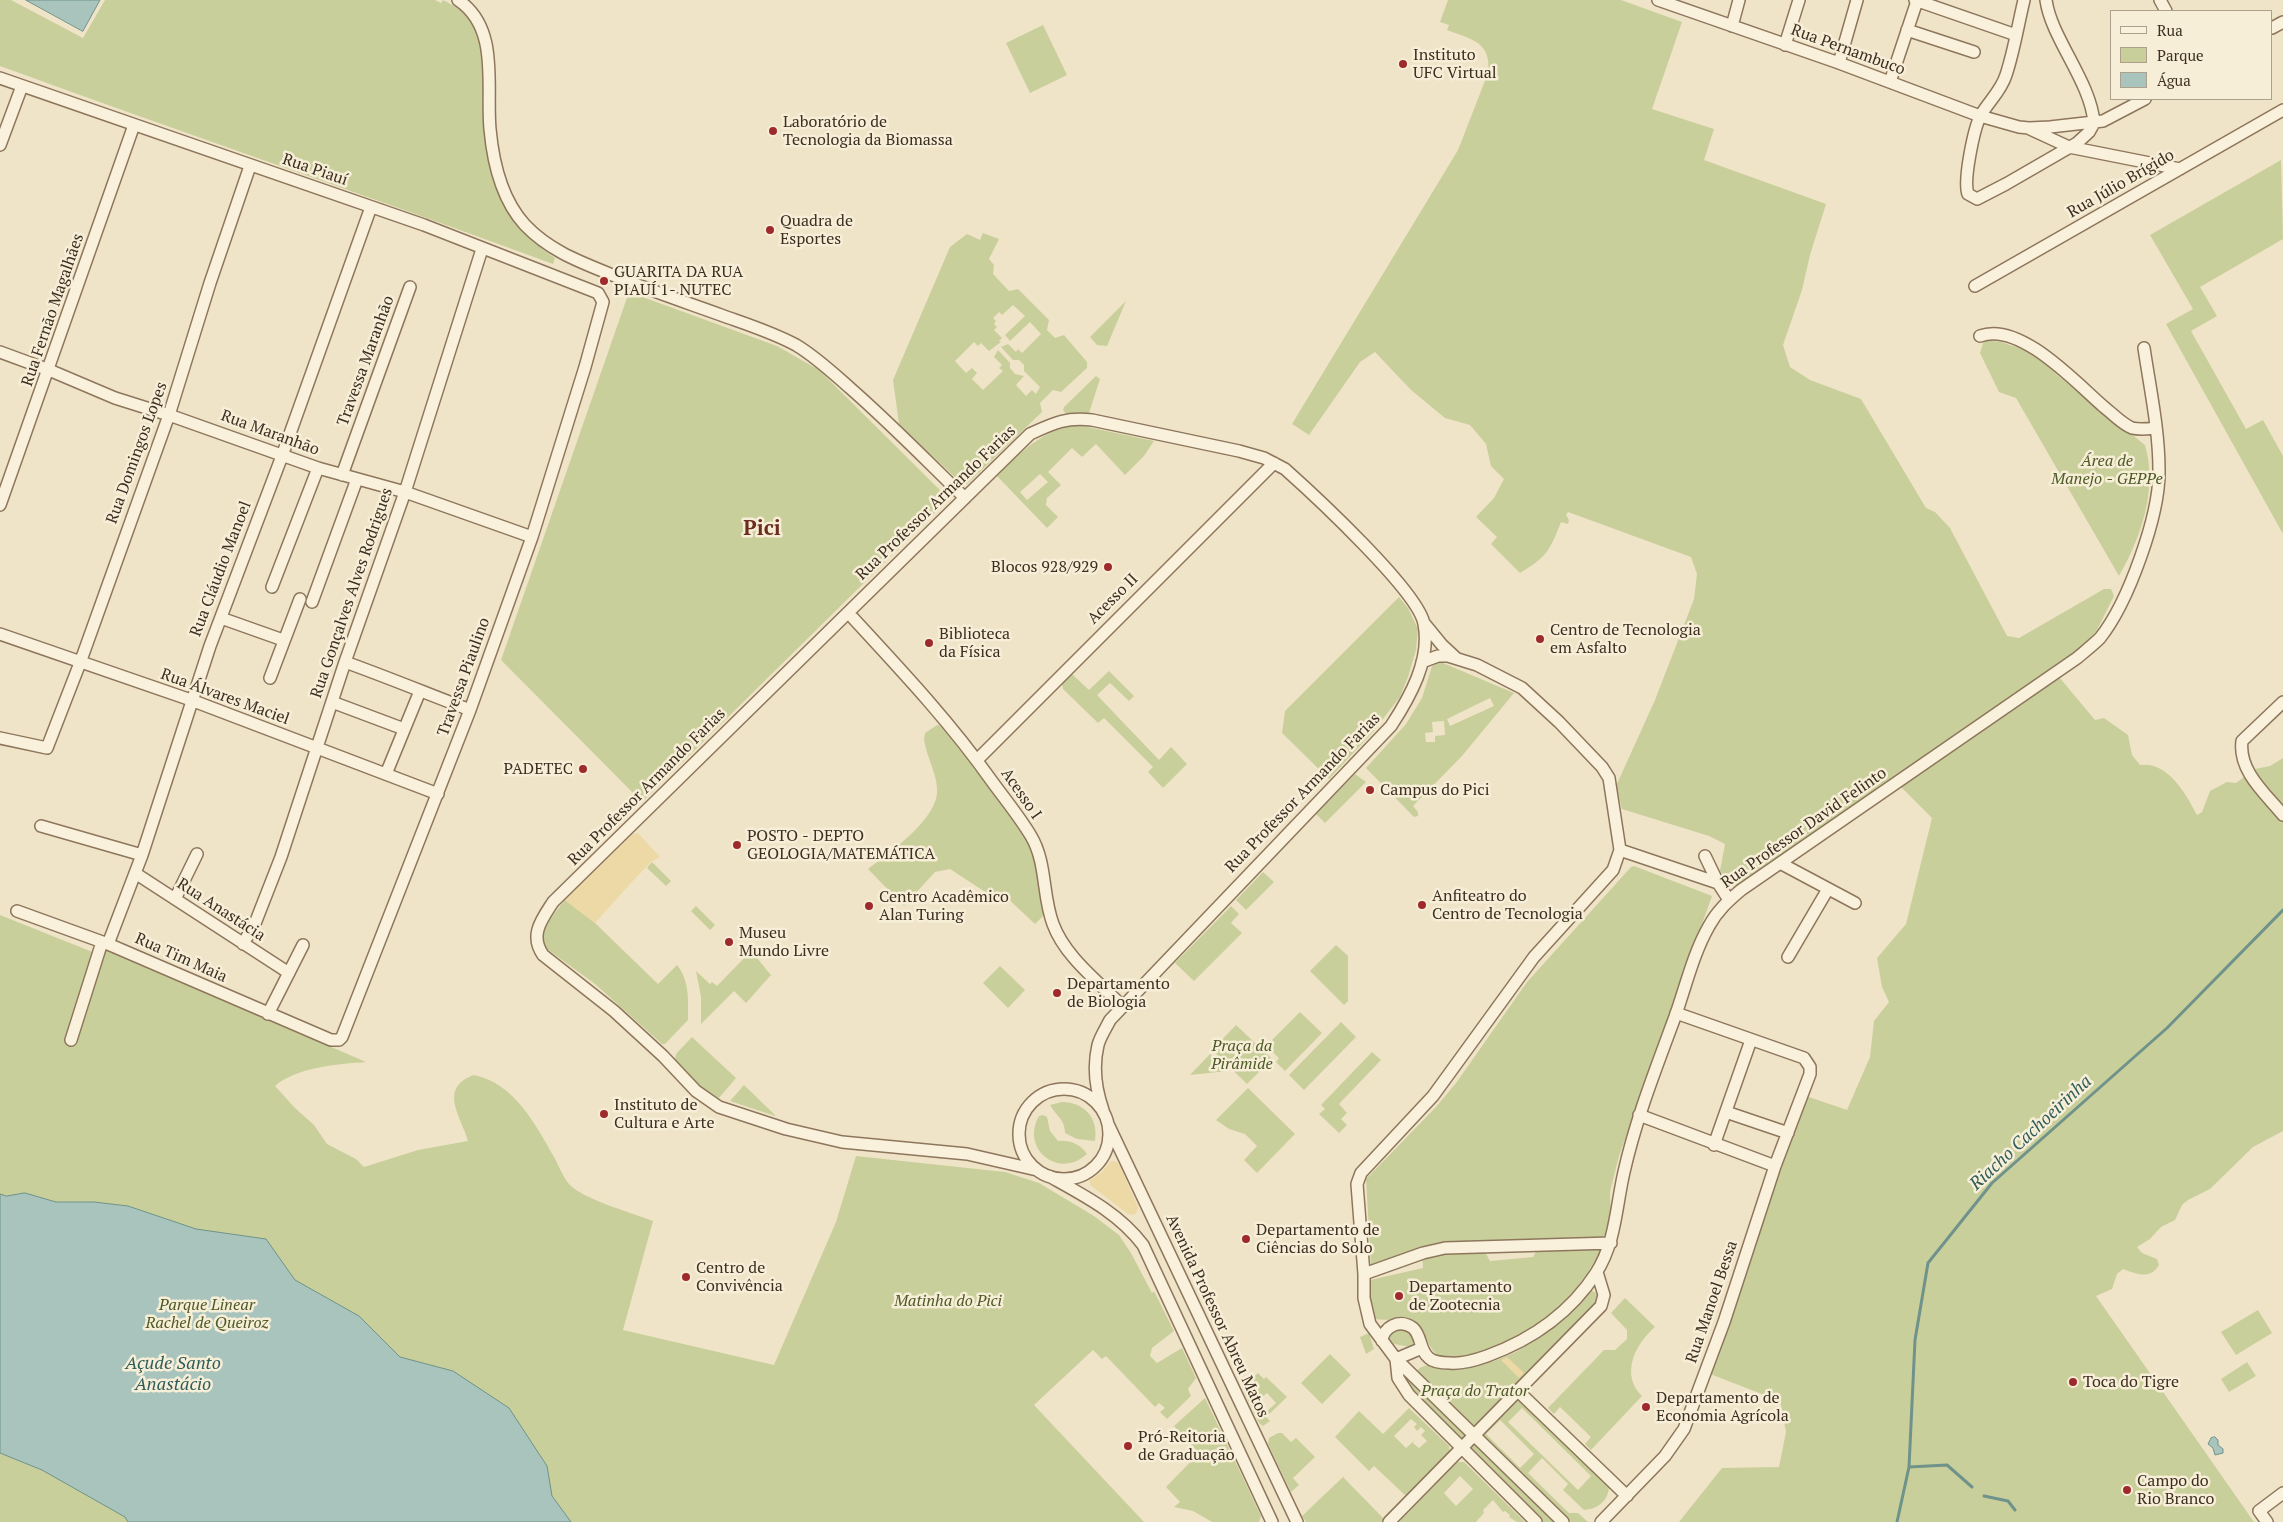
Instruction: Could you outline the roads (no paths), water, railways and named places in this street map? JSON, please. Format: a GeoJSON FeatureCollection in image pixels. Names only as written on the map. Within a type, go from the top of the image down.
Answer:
{"type":"FeatureCollection","features":[{"type":"Feature","properties":{"kind":"street"},"geometry":{"type":"LineString","coordinates":[[458,0],[472,13],[485,40],[490,85],[490,127],[494,162],[510,202],[524,224],[541,241],[561,254],[633,284],[767,331],[796,346],[823,364],[889,423],[965,498]]}},
{"type":"Feature","properties":{"kind":"street","name":"Rua Pernambuco"},"geometry":{"type":"LineString","coordinates":[[1658,0],[1680,4],[1732,26],[1839,63],[1980,116],[2029,128],[2069,147],[2180,169]]}},
{"type":"Feature","properties":{"kind":"street"},"geometry":{"type":"LineString","coordinates":[[1732,26],[1740,0]]}},
{"type":"Feature","properties":{"kind":"street"},"geometry":{"type":"LineString","coordinates":[[1785,45],[1799,0]]}},
{"type":"Feature","properties":{"kind":"street"},"geometry":{"type":"LineString","coordinates":[[1839,63],[1856,0]]}},
{"type":"Feature","properties":{"kind":"street"},"geometry":{"type":"LineString","coordinates":[[1890,82],[1916,0],[2016,35]]}},
{"type":"Feature","properties":{"kind":"street"},"geometry":{"type":"LineString","coordinates":[[2024,0],[2002,85],[1980,116],[1972,144],[1967,183],[1967,190],[1972,198],[1977,199],[1984,196],[2084,139],[2094,122],[2087,98],[2051,17],[2046,0]]}},
{"type":"Feature","properties":{"kind":"street"},"geometry":{"type":"LineString","coordinates":[[1907,30],[1974,52]]}},
{"type":"Feature","properties":{"kind":"street","name":"Rua Piauí"},"geometry":{"type":"LineString","coordinates":[[0,78],[424,225],[598,293],[603,302],[601,310]]}},
{"type":"Feature","properties":{"kind":"street"},"geometry":{"type":"LineString","coordinates":[[0,144],[22,86]]}},
{"type":"Feature","properties":{"kind":"street","name":"Rua Pernambuco"},"geometry":{"type":"LineString","coordinates":[[2029,128],[2094,122],[2112,117],[2143,100]]}},
{"type":"Feature","properties":{"kind":"street","name":"Rua Júlio Brígido"},"geometry":{"type":"LineString","coordinates":[[1975,286],[2283,110]]}},
{"type":"Feature","properties":{"kind":"street","name":"Rua Fernão Magalhães"},"geometry":{"type":"LineString","coordinates":[[0,505],[134,125]]}},
{"type":"Feature","properties":{"kind":"street","name":"Rua Domingos Lopes"},"geometry":{"type":"LineString","coordinates":[[0,738],[47,748],[80,663],[169,414],[210,283],[250,166]]}},
{"type":"Feature","properties":{"kind":"street","name":"Rua Cláudio Manoel"},"geometry":{"type":"LineString","coordinates":[[71,1040],[105,943],[142,854],[191,700],[222,618],[236,573],[282,456],[371,207]]}},
{"type":"Feature","properties":{"kind":"street","name":"Rua Gonçalves Alves Rodrigues"},"geometry":{"type":"LineString","coordinates":[[243,944],[256,921],[275,872],[345,662],[405,492],[482,249]]}},
{"type":"Feature","properties":{"kind":"street","name":"Travessa Maranhão"},"geometry":{"type":"LineString","coordinates":[[342,475],[410,287]]}},
{"type":"Feature","properties":{"kind":"street","name":"Travessa Piaulino"},"geometry":{"type":"LineString","coordinates":[[330,1040],[335,1041],[342,1036],[470,710],[532,537],[601,310]]}},
{"type":"Feature","properties":{"kind":"street"},"geometry":{"type":"LineString","coordinates":[[1980,336],[1996,333],[2006,334],[2020,340],[2038,350],[2119,420],[2137,429],[2155,428]]}},
{"type":"Feature","properties":{"kind":"street","name":"Rua Professor David Felinto"},"geometry":{"type":"LineString","coordinates":[[1382,1341],[1383,1335],[1388,1328],[1398,1324],[1406,1325],[1413,1328],[1418,1335],[1422,1348],[1431,1360],[1451,1363],[1476,1360],[1512,1346],[1536,1334],[1552,1322],[1597,1272],[1611,1243],[1624,1172],[1639,1115],[1708,928],[1718,911],[1729,900],[1780,863],[2069,664],[2099,639],[2122,602],[2139,559],[2154,512],[2160,472],[2144,348]]}},
{"type":"Feature","properties":{"kind":"street","name":"Rua Maranhão"},"geometry":{"type":"LineString","coordinates":[[0,352],[115,398],[169,414],[318,468],[405,492],[532,537]]}},
{"type":"Feature","properties":{"kind":"street","name":"Rua Professor Armando Farias"},"geometry":{"type":"LineString","coordinates":[[1037,1170],[967,1154],[842,1142],[786,1129],[719,1107],[696,1091],[663,1056],[614,1011],[543,955],[537,947],[536,938],[542,919],[553,902],[1030,434],[1051,424],[1073,418],[1092,420],[1239,451],[1274,463],[1307,489],[1397,580],[1420,611],[1424,623],[1426,642],[1422,662],[1409,699],[1391,726],[1110,1020],[1098,1044],[1096,1065],[1098,1093],[1103,1110]]}},
{"type":"Feature","properties":{"kind":"street","name":"Acesso II"},"geometry":{"type":"LineString","coordinates":[[977,760],[1274,463]]}},
{"type":"Feature","properties":{"kind":"street"},"geometry":{"type":"LineString","coordinates":[[272,587],[318,468]]}},
{"type":"Feature","properties":{"kind":"street"},"geometry":{"type":"LineString","coordinates":[[312,602],[357,479]]}},
{"type":"Feature","properties":{"kind":"street"},"geometry":{"type":"LineString","coordinates":[[270,678],[300,599]]}},
{"type":"Feature","properties":{"kind":"street"},"geometry":{"type":"LineString","coordinates":[[222,618],[283,640]]}},
{"type":"Feature","properties":{"kind":"street","name":"Acesso I"},"geometry":{"type":"LineString","coordinates":[[853,618],[928,701],[977,760],[1032,837],[1041,859],[1052,923],[1067,950],[1123,1007]]}},
{"type":"Feature","properties":{"kind":"street"},"geometry":{"type":"LineString","coordinates":[[1424,623],[1448,652],[1460,660]]}},
{"type":"Feature","properties":{"kind":"street","name":"Rua Álvares Maciel"},"geometry":{"type":"LineString","coordinates":[[0,634],[191,700],[438,794]]}},
{"type":"Feature","properties":{"kind":"street"},"geometry":{"type":"LineString","coordinates":[[1422,662],[1438,656],[1448,656],[1477,666],[1522,688],[1559,722],[1602,767],[1608,778],[1612,793],[1620,850],[1613,870],[1534,957],[1433,1096],[1362,1173],[1357,1184],[1364,1298],[1370,1324],[1396,1359],[1563,1522]]}},
{"type":"Feature","properties":{"kind":"street"},"geometry":{"type":"LineString","coordinates":[[345,662],[470,710]]}},
{"type":"Feature","properties":{"kind":"street"},"geometry":{"type":"LineString","coordinates":[[386,774],[420,691]]}},
{"type":"Feature","properties":{"kind":"street"},"geometry":{"type":"LineString","coordinates":[[332,702],[404,729]]}},
{"type":"Feature","properties":{"kind":"street"},"geometry":{"type":"LineString","coordinates":[[2283,702],[2242,741],[2241,756],[2249,772],[2283,815]]}},
{"type":"Feature","properties":{"kind":"street"},"geometry":{"type":"LineString","coordinates":[[41,826],[142,854]]}},
{"type":"Feature","properties":{"kind":"street"},"geometry":{"type":"LineString","coordinates":[[1620,850],[1718,883]]}},
{"type":"Feature","properties":{"kind":"street"},"geometry":{"type":"LineString","coordinates":[[175,900],[197,854]]}},
{"type":"Feature","properties":{"kind":"street"},"geometry":{"type":"LineString","coordinates":[[1705,856],[1718,883],[1729,900]]}},
{"type":"Feature","properties":{"kind":"street"},"geometry":{"type":"LineString","coordinates":[[1780,863],[1855,903]]}},
{"type":"Feature","properties":{"kind":"street","name":"Rua Anastácia"},"geometry":{"type":"LineString","coordinates":[[135,873],[290,973]]}},
{"type":"Feature","properties":{"kind":"street"},"geometry":{"type":"LineString","coordinates":[[1788,957],[1828,889]]}},
{"type":"Feature","properties":{"kind":"street","name":"Rua Tim Maia"},"geometry":{"type":"LineString","coordinates":[[17,911],[105,943],[330,1040]]}},
{"type":"Feature","properties":{"kind":"street"},"geometry":{"type":"LineString","coordinates":[[268,1014],[303,944]]}},
{"type":"Feature","properties":{"kind":"street"},"geometry":{"type":"LineString","coordinates":[[1676,1013],[1751,1040],[1714,1145]]}},
{"type":"Feature","properties":{"kind":"street","name":"Rua Manoel Bessa"},"geometry":{"type":"LineString","coordinates":[[1601,1522],[1665,1456],[1684,1429],[1724,1322],[1775,1166],[1810,1074],[1810,1067],[1804,1058],[1751,1040]]}},
{"type":"Feature","properties":{"kind":"street"},"geometry":{"type":"LineString","coordinates":[[1049,1176],[1072,1178],[1087,1172],[1098,1163],[1106,1150],[1109,1135],[1108,1124],[1103,1110],[1090,1097],[1078,1091],[1056,1090],[1036,1099],[1021,1123],[1020,1138],[1023,1152],[1037,1170],[1084,1195],[1118,1218],[1143,1245],[1272,1522]]}},
{"type":"Feature","properties":{"kind":"street"},"geometry":{"type":"LineString","coordinates":[[1726,1112],[1788,1133]]}},
{"type":"Feature","properties":{"kind":"street"},"geometry":{"type":"LineString","coordinates":[[1639,1115],[1714,1145],[1775,1166]]}},
{"type":"Feature","properties":{"kind":"street","name":"Avenida Professor Abreu Matos"},"geometry":{"type":"LineString","coordinates":[[1108,1124],[1297,1522]]}},
{"type":"Feature","properties":{"kind":"street"},"geometry":{"type":"LineString","coordinates":[[1364,1274],[1423,1253],[1445,1248],[1611,1243]]}},
{"type":"Feature","properties":{"kind":"street"},"geometry":{"type":"LineString","coordinates":[[1389,1522],[1600,1306],[1604,1295],[1597,1272]]}},
{"type":"Feature","properties":{"kind":"street"},"geometry":{"type":"LineString","coordinates":[[1396,1359],[1422,1348]]}},
{"type":"Feature","properties":{"kind":"street"},"geometry":{"type":"LineString","coordinates":[[1396,1359],[1398,1378],[1404,1389],[1536,1522]]}},
{"type":"Feature","properties":{"kind":"street"},"geometry":{"type":"LineString","coordinates":[[1518,1390],[1627,1496]]}},
{"type":"Feature","properties":{"kind":"street"},"geometry":{"type":"LineString","coordinates":[[1251,1477],[1270,1468]]}},
{"type":"Feature","properties":{"kind":"street"},"geometry":{"type":"LineString","coordinates":[[2267,1522],[2259,1511],[2283,1493]]}},
{"type":"Feature","properties":{"kind":"water"},"geometry":{"type":"Polygon","coordinates":[[[26,0],[100,0],[83,31],[26,0]]]}},
{"type":"Feature","properties":{"kind":"water","name":"Açude Santo Anastácio"},"geometry":{"type":"Polygon","coordinates":[[[25,1193],[56,1202],[94,1202],[128,1206],[196,1229],[266,1239],[295,1280],[359,1316],[400,1357],[453,1371],[509,1408],[547,1466],[552,1496],[571,1522],[128,1522],[125,1517],[42,1470],[0,1453],[0,1194],[6,1196],[25,1193]]]}},
{"type":"Feature","properties":{"kind":"water"},"geometry":{"type":"Polygon","coordinates":[[[2215,1437],[2218,1440],[2218,1445],[2223,1449],[2223,1453],[2215,1455],[2213,1448],[2208,1444],[2211,1438],[2215,1437]]]}},
{"type":"Feature","properties":{"kind":"waterway","name":"Riacho Cachoeirinha"},"geometry":{"type":"LineString","coordinates":[[1897,1522],[1909,1467],[1915,1340],[1928,1263],[1992,1183],[2167,1028],[2283,910]]}},
{"type":"Feature","properties":{"kind":"waterway"},"geometry":{"type":"LineString","coordinates":[[1909,1467],[1947,1465],[1972,1487]]}},
{"type":"Feature","properties":{"kind":"waterway"},"geometry":{"type":"LineString","coordinates":[[1984,1496],[2008,1501],[2015,1510]]}},
{"type":"Feature","properties":{"kind":"place","name":"Instituto UFC Virtual"},"geometry":{"type":"Point","coordinates":[1403,64]}},
{"type":"Feature","properties":{"kind":"place","name":"Laboratório de Tecnologia da Biomassa"},"geometry":{"type":"Point","coordinates":[773,131]}},
{"type":"Feature","properties":{"kind":"place","name":"Quadra de Esportes"},"geometry":{"type":"Point","coordinates":[770,230]}},
{"type":"Feature","properties":{"kind":"place","name":"GUARITA DA RUA PIAUÍ 1- NUTEC"},"geometry":{"type":"Point","coordinates":[604,281]}},
{"type":"Feature","properties":{"kind":"place","name":"Blocos 928/929"},"geometry":{"type":"Point","coordinates":[1108,567]}},
{"type":"Feature","properties":{"kind":"place","name":"Centro de Tecnologia em Asfalto"},"geometry":{"type":"Point","coordinates":[1540,639]}},
{"type":"Feature","properties":{"kind":"place","name":"Biblioteca da Física"},"geometry":{"type":"Point","coordinates":[929,643]}},
{"type":"Feature","properties":{"kind":"place","name":"PADETEC"},"geometry":{"type":"Point","coordinates":[583,769]}},
{"type":"Feature","properties":{"kind":"place","name":"Campus do Pici"},"geometry":{"type":"Point","coordinates":[1370,790]}},
{"type":"Feature","properties":{"kind":"place","name":"POSTO - DEPTO GEOLOGIA/MATEMÁTICA"},"geometry":{"type":"Point","coordinates":[737,845]}},
{"type":"Feature","properties":{"kind":"place","name":"Anfiteatro do Centro de Tecnologia"},"geometry":{"type":"Point","coordinates":[1422,905]}},
{"type":"Feature","properties":{"kind":"place","name":"Centro Acadêmico Alan Turing"},"geometry":{"type":"Point","coordinates":[869,906]}},
{"type":"Feature","properties":{"kind":"place","name":"Museu Mundo Livre"},"geometry":{"type":"Point","coordinates":[729,942]}},
{"type":"Feature","properties":{"kind":"place","name":"Departamento de Biologia"},"geometry":{"type":"Point","coordinates":[1057,993]}},
{"type":"Feature","properties":{"kind":"place","name":"Instituto de Cultura e Arte"},"geometry":{"type":"Point","coordinates":[604,1114]}},
{"type":"Feature","properties":{"kind":"place","name":"Departamento de Ciências do Solo"},"geometry":{"type":"Point","coordinates":[1246,1239]}},
{"type":"Feature","properties":{"kind":"place","name":"Centro de Convivência"},"geometry":{"type":"Point","coordinates":[686,1277]}},
{"type":"Feature","properties":{"kind":"place","name":"Departamento de Zootecnia"},"geometry":{"type":"Point","coordinates":[1399,1296]}},
{"type":"Feature","properties":{"kind":"place","name":"Toca do Tigre"},"geometry":{"type":"Point","coordinates":[2073,1382]}},
{"type":"Feature","properties":{"kind":"place","name":"Departamento de Economia Agrícola"},"geometry":{"type":"Point","coordinates":[1646,1407]}},
{"type":"Feature","properties":{"kind":"place","name":"Pró-Reitoria de Graduação"},"geometry":{"type":"Point","coordinates":[1128,1446]}},
{"type":"Feature","properties":{"kind":"place","name":"Campo do Rio Branco"},"geometry":{"type":"Point","coordinates":[2127,1490]}},
{"type":"Feature","properties":{"kind":"district","name":"Pici"},"geometry":{"type":"Point","coordinates":[762,529]}},
{"type":"Feature","properties":{"kind":"park label","name":"Área de Manejo - GEPPe"},"geometry":{"type":"Point","coordinates":[2107,470]}},
{"type":"Feature","properties":{"kind":"park label","name":"Praça da Pirâmide"},"geometry":{"type":"Point","coordinates":[1242,1055]}},
{"type":"Feature","properties":{"kind":"park label","name":"Matinha do Pici"},"geometry":{"type":"Point","coordinates":[948,1301]}},
{"type":"Feature","properties":{"kind":"park label","name":"Parque Linear Rachel de Queiroz"},"geometry":{"type":"Point","coordinates":[207,1314]}},
{"type":"Feature","properties":{"kind":"park label","name":"Praça do Trator"},"geometry":{"type":"Point","coordinates":[1475,1391]}}]}
